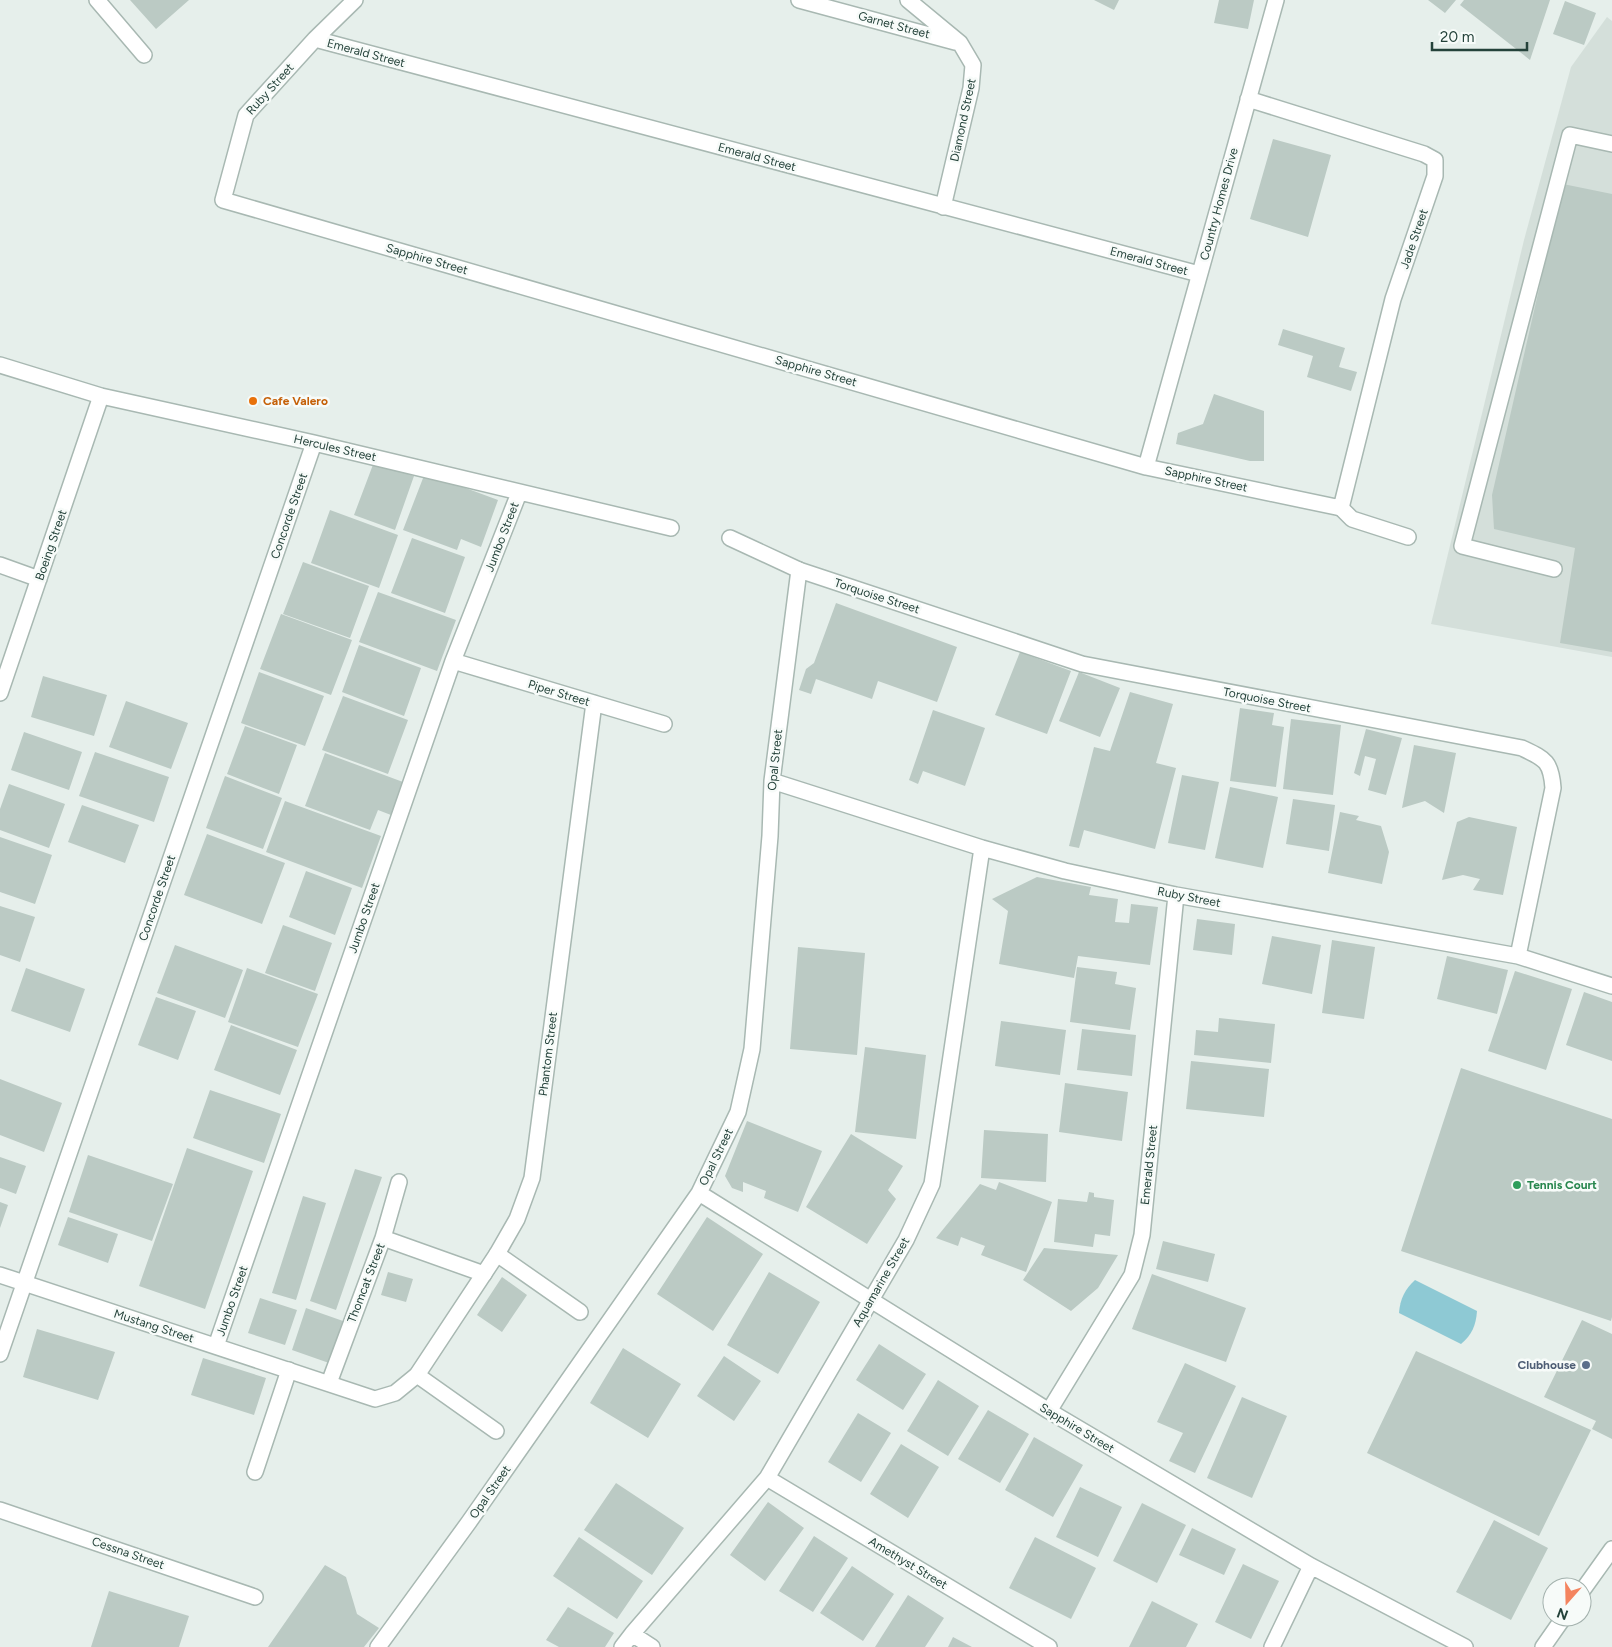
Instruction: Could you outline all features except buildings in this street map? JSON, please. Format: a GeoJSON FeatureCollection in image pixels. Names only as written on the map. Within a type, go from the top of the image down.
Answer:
{"type":"FeatureCollection","features":[{"type":"Feature","properties":{"kind":"street"},"geometry":{"type":"LineString","coordinates":[[97,0],[144,56]]}},
{"type":"Feature","properties":{"kind":"street","name":"Ruby Street"},"geometry":{"type":"LineString","coordinates":[[223,200],[246,115],[315,39],[355,0]]}},
{"type":"Feature","properties":{"kind":"street","name":"Garnet Street"},"geometry":{"type":"LineString","coordinates":[[799,0],[960,43]]}},
{"type":"Feature","properties":{"kind":"street","name":"Diamond Street"},"geometry":{"type":"LineString","coordinates":[[908,0],[960,43],[973,65],[971,88],[943,207]]}},
{"type":"Feature","properties":{"kind":"street","name":"Country Homes Drive"},"geometry":{"type":"LineString","coordinates":[[1146,467],[1276,0]]}},
{"type":"Feature","properties":{"kind":"street","name":"Emerald Street"},"geometry":{"type":"LineString","coordinates":[[315,39],[1199,274]]}},
{"type":"Feature","properties":{"kind":"street","name":"Jade Street"},"geometry":{"type":"LineString","coordinates":[[1248,99],[1424,154],[1435,160],[1435,176],[1393,299],[1341,508]]}},
{"type":"Feature","properties":{"kind":"street"},"geometry":{"type":"LineString","coordinates":[[1554,569],[1462,546],[1570,135],[1612,144]]}},
{"type":"Feature","properties":{"kind":"street","name":"Sapphire Street"},"geometry":{"type":"LineString","coordinates":[[223,200],[1146,467],[1341,508],[1352,519],[1408,537]]}},
{"type":"Feature","properties":{"kind":"street","name":"Hercules Street"},"geometry":{"type":"LineString","coordinates":[[0,365],[101,396],[314,442],[519,493],[671,528]]}},
{"type":"Feature","properties":{"kind":"street","name":"Boeing Street"},"geometry":{"type":"LineString","coordinates":[[0,693],[101,396]]}},
{"type":"Feature","properties":{"kind":"street","name":"Concorde Street"},"geometry":{"type":"LineString","coordinates":[[0,1354],[314,442]]}},
{"type":"Feature","properties":{"kind":"street","name":"Jumbo Street"},"geometry":{"type":"LineString","coordinates":[[216,1346],[453,661],[519,493]]}},
{"type":"Feature","properties":{"kind":"street","name":"Torquoise Street"},"geometry":{"type":"LineString","coordinates":[[730,538],[799,570],[1082,664],[1522,748],[1543,758],[1552,773],[1553,788],[1518,956]]}},
{"type":"Feature","properties":{"kind":"street"},"geometry":{"type":"LineString","coordinates":[[0,565],[39,579]]}},
{"type":"Feature","properties":{"kind":"street","name":"Opal Street"},"geometry":{"type":"LineString","coordinates":[[378,1647],[469,1522],[698,1193],[738,1112],[752,1049],[770,836],[772,781],[799,570]]}},
{"type":"Feature","properties":{"kind":"street","name":"Piper Street"},"geometry":{"type":"LineString","coordinates":[[453,661],[664,724]]}},
{"type":"Feature","properties":{"kind":"street","name":"Phantom Street"},"geometry":{"type":"LineString","coordinates":[[417,1374],[497,1254],[516,1219],[532,1178],[594,703]]}},
{"type":"Feature","properties":{"kind":"street","name":"Ruby Street"},"geometry":{"type":"LineString","coordinates":[[772,781],[982,848],[1065,871],[1176,895],[1518,956],[1612,986]]}},
{"type":"Feature","properties":{"kind":"street","name":"Aquamarine Street"},"geometry":{"type":"LineString","coordinates":[[622,1647],[767,1478],[906,1240],[932,1184],[982,848]]}},
{"type":"Feature","properties":{"kind":"street","name":"Emerald Street"},"geometry":{"type":"LineString","coordinates":[[1049,1411],[1132,1276],[1142,1235],[1176,895]]}},
{"type":"Feature","properties":{"kind":"street","name":"Thomcat Street"},"geometry":{"type":"LineString","coordinates":[[329,1383],[383,1238],[399,1182]]}},
{"type":"Feature","properties":{"kind":"street","name":"Sapphire Street"},"geometry":{"type":"LineString","coordinates":[[698,1193],[1049,1411],[1311,1566],[1464,1647]]}},
{"type":"Feature","properties":{"kind":"street"},"geometry":{"type":"LineString","coordinates":[[383,1238],[484,1274]]}},
{"type":"Feature","properties":{"kind":"street"},"geometry":{"type":"LineString","coordinates":[[497,1254],[580,1312]]}},
{"type":"Feature","properties":{"kind":"street","name":"Mustang Street"},"geometry":{"type":"LineString","coordinates":[[0,1275],[375,1398],[395,1393],[417,1374]]}},
{"type":"Feature","properties":{"kind":"street"},"geometry":{"type":"LineString","coordinates":[[255,1472],[289,1370]]}},
{"type":"Feature","properties":{"kind":"street"},"geometry":{"type":"LineString","coordinates":[[417,1374],[496,1431]]}},
{"type":"Feature","properties":{"kind":"street","name":"Amethyst Street"},"geometry":{"type":"LineString","coordinates":[[767,1478],[1049,1647]]}},
{"type":"Feature","properties":{"kind":"street","name":"Cessna Street"},"geometry":{"type":"LineString","coordinates":[[0,1510],[255,1597]]}},
{"type":"Feature","properties":{"kind":"street"},"geometry":{"type":"LineString","coordinates":[[1592,1577],[1612,1549]]}},
{"type":"Feature","properties":{"kind":"street"},"geometry":{"type":"LineString","coordinates":[[1272,1647],[1311,1566]]}},
{"type":"Feature","properties":{"kind":"street"},"geometry":{"type":"LineString","coordinates":[[1543,1647],[1557,1627]]}},
{"type":"Feature","properties":{"kind":"street"},"geometry":{"type":"LineString","coordinates":[[632,1634],[652,1647]]}},
{"type":"Feature","properties":{"kind":"shaded area"},"geometry":{"type":"Polygon","coordinates":[[[1607,17],[1612,21],[1612,657],[1431,624],[1524,240],[1571,67],[1607,17]]]}},
{"type":"Feature","properties":{"kind":"water"},"geometry":{"type":"Polygon","coordinates":[[[1415,1280],[1477,1311],[1473,1329],[1461,1344],[1399,1313],[1404,1295],[1408,1287],[1415,1280]]]}},
{"type":"Feature","properties":{"kind":"place","name":"Cafe Valero"},"geometry":{"type":"Point","coordinates":[253,401]}},
{"type":"Feature","properties":{"kind":"place","name":"Tennis Court"},"geometry":{"type":"Point","coordinates":[1517,1185]}},
{"type":"Feature","properties":{"kind":"place","name":"Clubhouse"},"geometry":{"type":"Point","coordinates":[1586,1365]}}]}
